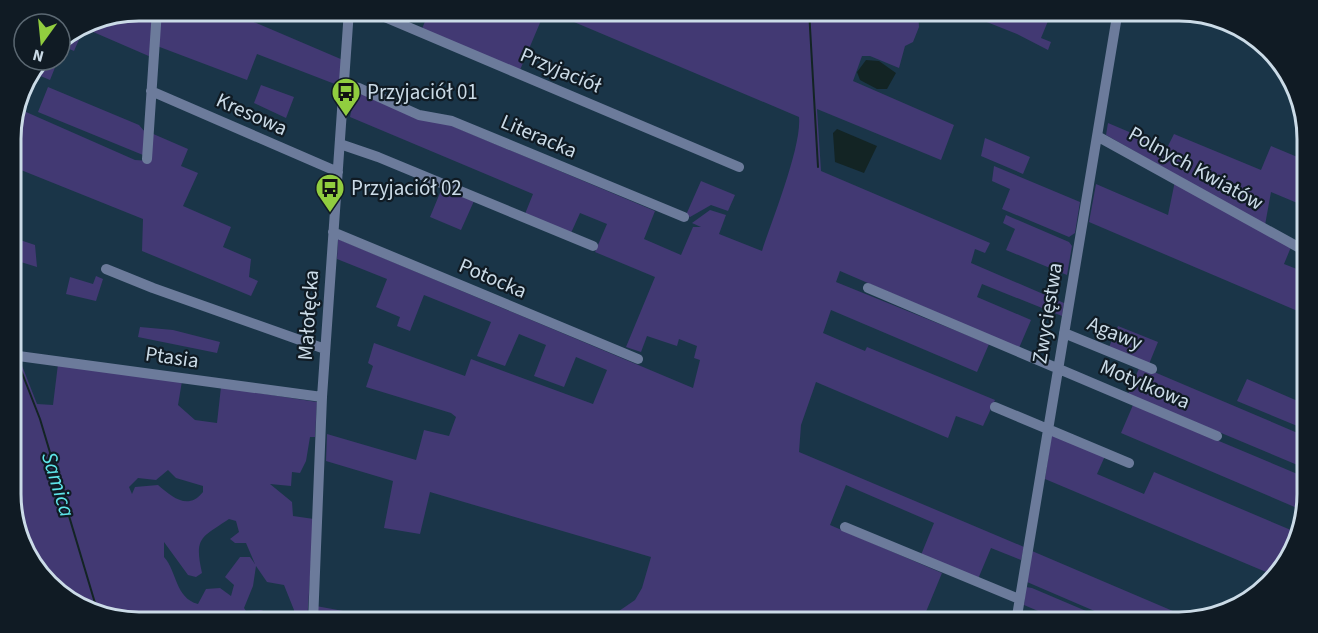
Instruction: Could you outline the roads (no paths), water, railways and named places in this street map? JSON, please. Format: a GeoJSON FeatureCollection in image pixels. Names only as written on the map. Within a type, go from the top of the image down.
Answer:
{"type":"FeatureCollection","features":[{"type":"Feature","properties":{"kind":"street"},"geometry":{"type":"LineString","coordinates":[[147,159],[156,21]]}},
{"type":"Feature","properties":{"kind":"street","name":"Małołęcka"},"geometry":{"type":"LineString","coordinates":[[313,612],[322,397],[348,21]]}},
{"type":"Feature","properties":{"kind":"street","name":"Przyjaciół"},"geometry":{"type":"LineString","coordinates":[[394,21],[739,167]]}},
{"type":"Feature","properties":{"kind":"street","name":"Zwycięstwa"},"geometry":{"type":"LineString","coordinates":[[1018,612],[1116,21]]}},
{"type":"Feature","properties":{"kind":"street","name":"Literacka"},"geometry":{"type":"LineString","coordinates":[[344,85],[359,88],[419,115],[452,121],[684,217]]}},
{"type":"Feature","properties":{"kind":"street","name":"Kresowa"},"geometry":{"type":"LineString","coordinates":[[151,91],[338,172]]}},
{"type":"Feature","properties":{"kind":"street","name":"Polnych Kwiatów"},"geometry":{"type":"LineString","coordinates":[[1097,136],[1297,246]]}},
{"type":"Feature","properties":{"kind":"street"},"geometry":{"type":"LineString","coordinates":[[340,144],[378,157],[593,246]]}},
{"type":"Feature","properties":{"kind":"street","name":"Potocka"},"geometry":{"type":"LineString","coordinates":[[333,232],[638,359]]}},
{"type":"Feature","properties":{"kind":"street"},"geometry":{"type":"LineString","coordinates":[[106,269],[325,349]]}},
{"type":"Feature","properties":{"kind":"street","name":"Motylkowa"},"geometry":{"type":"LineString","coordinates":[[868,288],[1218,436]]}},
{"type":"Feature","properties":{"kind":"street","name":"Agawy"},"geometry":{"type":"LineString","coordinates":[[1064,333],[1152,369]]}},
{"type":"Feature","properties":{"kind":"street","name":"Ptasia"},"geometry":{"type":"LineString","coordinates":[[21,356],[322,397]]}},
{"type":"Feature","properties":{"kind":"street"},"geometry":{"type":"LineString","coordinates":[[995,407],[1129,463]]}},
{"type":"Feature","properties":{"kind":"street"},"geometry":{"type":"LineString","coordinates":[[845,527],[1019,598]]}},
{"type":"Feature","properties":{"kind":"waterway"},"geometry":{"type":"LineString","coordinates":[[810,21],[818,167]]}},
{"type":"Feature","properties":{"kind":"waterway","name":"Samica"},"geometry":{"type":"LineString","coordinates":[[21,370],[40,419],[95,603]]}},
{"type":"Feature","properties":{"kind":"place","name":"Przyjaciół 01"},"geometry":{"type":"Point","coordinates":[346,118]}},
{"type":"Feature","properties":{"kind":"place","name":"Przyjaciół 02"},"geometry":{"type":"Point","coordinates":[330,214]}}]}
